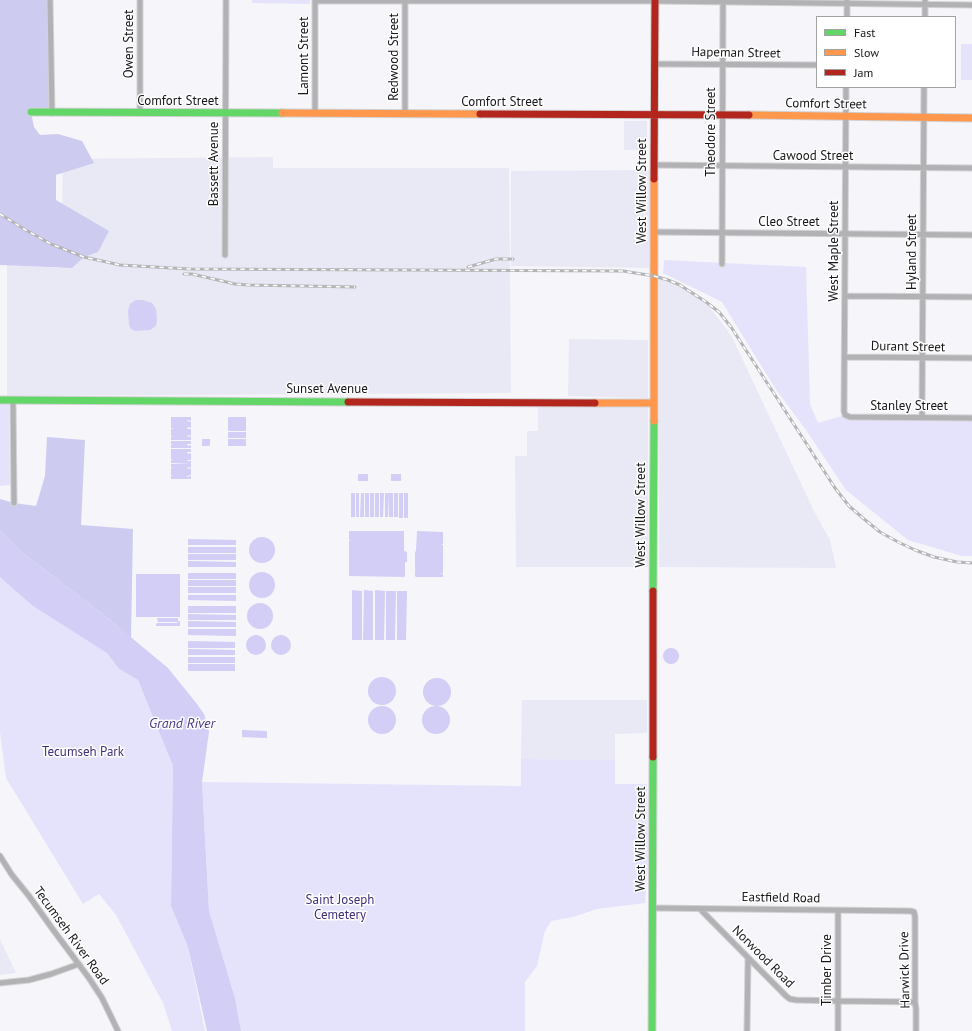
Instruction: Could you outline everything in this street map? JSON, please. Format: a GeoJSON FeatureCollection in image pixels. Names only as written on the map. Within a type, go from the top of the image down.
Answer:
{"type":"FeatureCollection","features":[{"type":"Feature","properties":{"kind":"street"},"geometry":{"type":"LineString","coordinates":[[50,0],[52,113]]}},
{"type":"Feature","properties":{"kind":"street","name":"Owen Street"},"geometry":{"type":"LineString","coordinates":[[140,0],[140,113]]}},
{"type":"Feature","properties":{"kind":"street","name":"Bassett Avenue"},"geometry":{"type":"LineString","coordinates":[[225,255],[226,0]]}},
{"type":"Feature","properties":{"kind":"street"},"geometry":{"type":"LineString","coordinates":[[315,0],[925,2],[972,5]]}},
{"type":"Feature","properties":{"kind":"street","name":"Lamont Street"},"geometry":{"type":"LineString","coordinates":[[314,113],[315,0]]}},
{"type":"Feature","properties":{"kind":"street","name":"Redwood Street"},"geometry":{"type":"LineString","coordinates":[[405,0],[405,114]]}},
{"type":"Feature","properties":{"kind":"street","name":"West Willow Street"},"geometry":{"type":"LineString","coordinates":[[652,1031],[655,1]]}},
{"type":"Feature","properties":{"kind":"street","name":"Theodore Street"},"geometry":{"type":"LineString","coordinates":[[722,264],[723,1]]}},
{"type":"Feature","properties":{"kind":"street"},"geometry":{"type":"LineString","coordinates":[[847,2],[847,16]]}},
{"type":"Feature","properties":{"kind":"street"},"geometry":{"type":"LineString","coordinates":[[925,2],[925,16]]}},
{"type":"Feature","properties":{"kind":"street","name":"Hapeman Street"},"geometry":{"type":"LineString","coordinates":[[655,64],[816,65]]}},
{"type":"Feature","properties":{"kind":"street","name":"West Maple Street"},"geometry":{"type":"LineString","coordinates":[[845,415],[846,88]]}},
{"type":"Feature","properties":{"kind":"street","name":"Hyland Street"},"geometry":{"type":"LineString","coordinates":[[922,417],[924,88]]}},
{"type":"Feature","properties":{"kind":"street","name":"Comfort Street"},"geometry":{"type":"LineString","coordinates":[[31,112],[722,115],[972,118]]}},
{"type":"Feature","properties":{"kind":"street","name":"Cawood Street"},"geometry":{"type":"LineString","coordinates":[[654,165],[972,168]]}},
{"type":"Feature","properties":{"kind":"street","name":"Cleo Street"},"geometry":{"type":"LineString","coordinates":[[654,232],[972,235]]}},
{"type":"Feature","properties":{"kind":"street"},"geometry":{"type":"LineString","coordinates":[[845,296],[972,297]]}},
{"type":"Feature","properties":{"kind":"street","name":"Durant Street"},"geometry":{"type":"LineString","coordinates":[[845,357],[972,358]]}},
{"type":"Feature","properties":{"kind":"street","name":"Sunset Avenue"},"geometry":{"type":"LineString","coordinates":[[0,400],[654,403]]}},
{"type":"Feature","properties":{"kind":"street"},"geometry":{"type":"LineString","coordinates":[[14,400],[14,503]]}},
{"type":"Feature","properties":{"kind":"street","name":"Stanley Street"},"geometry":{"type":"LineString","coordinates":[[845,415],[850,417],[972,418]]}},
{"type":"Feature","properties":{"kind":"street","name":"Tecumseh River Road"},"geometry":{"type":"LineString","coordinates":[[0,856],[12,875],[30,896],[102,998],[118,1031]]}},
{"type":"Feature","properties":{"kind":"street","name":"Eastfield Road"},"geometry":{"type":"LineString","coordinates":[[652,908],[910,911]]}},
{"type":"Feature","properties":{"kind":"street","name":"Norwood Road"},"geometry":{"type":"LineString","coordinates":[[700,909],[790,999],[915,1002]]}},
{"type":"Feature","properties":{"kind":"street","name":"Timber Drive"},"geometry":{"type":"LineString","coordinates":[[838,910],[838,1031]]}},
{"type":"Feature","properties":{"kind":"street","name":"Harwick Drive"},"geometry":{"type":"LineString","coordinates":[[910,911],[914,912],[915,917],[916,1031]]}},
{"type":"Feature","properties":{"kind":"street"},"geometry":{"type":"LineString","coordinates":[[747,1031],[748,958]]}},
{"type":"Feature","properties":{"kind":"street"},"geometry":{"type":"LineString","coordinates":[[0,983],[29,980],[79,964]]}},
{"type":"Feature","properties":{"kind":"shaded area"},"geometry":{"type":"Polygon","coordinates":[[[0,0],[50,0],[52,113],[31,112],[34,127],[40,135],[58,134],[82,141],[94,163],[56,175],[56,200],[109,231],[98,252],[84,257],[72,268],[0,265],[0,0]]]}},
{"type":"Feature","properties":{"kind":"shaded area"},"geometry":{"type":"Polygon","coordinates":[[[624,121],[647,121],[647,150],[624,150],[624,121]]]}},
{"type":"Feature","properties":{"kind":"shaded area"},"geometry":{"type":"Polygon","coordinates":[[[273,157],[273,168],[509,168],[511,393],[7,396],[7,265],[61,268],[63,159],[273,157]]]}},
{"type":"Feature","properties":{"kind":"shaded area"},"geometry":{"type":"Polygon","coordinates":[[[650,170],[650,268],[511,266],[511,171],[650,170]]]}},
{"type":"Feature","properties":{"kind":"shaded area"},"geometry":{"type":"Polygon","coordinates":[[[659,278],[680,286],[708,305],[731,335],[814,511],[830,540],[836,568],[659,567],[659,278]]]}},
{"type":"Feature","properties":{"kind":"shaded area"},"geometry":{"type":"Polygon","coordinates":[[[569,339],[648,340],[648,398],[568,396],[569,339]]]}},
{"type":"Feature","properties":{"kind":"shaded area"},"geometry":{"type":"Polygon","coordinates":[[[538,406],[647,407],[648,567],[516,567],[515,456],[527,456],[527,431],[538,431],[538,406]]]}},
{"type":"Feature","properties":{"kind":"shaded area"},"geometry":{"type":"Polygon","coordinates":[[[47,437],[85,440],[81,525],[133,529],[131,638],[109,619],[20,551],[0,530],[0,499],[14,503],[36,506],[45,476],[47,437]]]}},
{"type":"Feature","properties":{"kind":"shaded area"},"geometry":{"type":"Polygon","coordinates":[[[647,699],[647,733],[615,734],[615,760],[521,759],[522,700],[647,699]]]}},
{"type":"Feature","properties":{"kind":"shaded area"},"geometry":{"type":"Polygon","coordinates":[[[0,939],[16,973],[0,975],[0,939]]]}},
{"type":"Feature","properties":{"kind":"green space"},"geometry":{"type":"Polygon","coordinates":[[[252,0],[310,0],[310,4],[252,3],[252,0]]]}},
{"type":"Feature","properties":{"kind":"green space"},"geometry":{"type":"Polygon","coordinates":[[[961,44],[972,44],[972,80],[961,80],[961,44]]]}},
{"type":"Feature","properties":{"kind":"green space"},"geometry":{"type":"Polygon","coordinates":[[[664,260],[806,267],[810,404],[818,423],[845,415],[972,417],[972,556],[962,556],[908,540],[846,490],[806,430],[775,388],[722,302],[663,273],[664,260]]]}},
{"type":"Feature","properties":{"kind":"green space"},"geometry":{"type":"Polygon","coordinates":[[[0,403],[9,403],[10,485],[0,486],[0,403]]]}},
{"type":"Feature","properties":{"kind":"green space","name":"Tecumseh Park"},"geometry":{"type":"Polygon","coordinates":[[[0,574],[107,653],[119,669],[138,680],[173,766],[171,906],[188,947],[205,1031],[172,1031],[163,1003],[116,915],[99,894],[83,904],[6,778],[0,732],[0,574]]]}},
{"type":"Feature","properties":{"kind":"green space","name":"Saint Joseph Cemetery"},"geometry":{"type":"Polygon","coordinates":[[[521,759],[615,760],[615,784],[647,784],[648,861],[645,903],[597,909],[573,917],[551,921],[545,931],[537,966],[525,982],[525,1031],[241,1031],[235,998],[209,911],[202,782],[521,786],[521,759]]]}},
{"type":"Feature","properties":{"kind":"water"},"geometry":{"type":"Polygon","coordinates":[[[136,300],[143,300],[152,303],[156,309],[156,326],[150,330],[135,331],[131,329],[129,325],[128,311],[130,304],[136,300]]]}},
{"type":"Feature","properties":{"kind":"water"},"geometry":{"type":"Polygon","coordinates":[[[171,417],[191,417],[191,421],[187,421],[191,422],[191,428],[188,427],[187,429],[191,429],[191,436],[187,436],[191,437],[191,440],[171,440],[171,437],[173,436],[171,436],[171,429],[174,429],[171,428],[171,417]]]}},
{"type":"Feature","properties":{"kind":"water"},"geometry":{"type":"Polygon","coordinates":[[[228,417],[246,417],[246,424],[228,424],[228,417]]]}},
{"type":"Feature","properties":{"kind":"water"},"geometry":{"type":"Polygon","coordinates":[[[228,424],[246,424],[246,431],[228,431],[228,424]]]}},
{"type":"Feature","properties":{"kind":"water"},"geometry":{"type":"Polygon","coordinates":[[[228,432],[246,432],[246,438],[228,438],[228,432]]]}},
{"type":"Feature","properties":{"kind":"water"},"geometry":{"type":"Polygon","coordinates":[[[202,439],[210,439],[210,445],[202,446],[202,439]]]}},
{"type":"Feature","properties":{"kind":"water"},"geometry":{"type":"Polygon","coordinates":[[[228,439],[246,439],[246,446],[228,446],[228,439]]]}},
{"type":"Feature","properties":{"kind":"water"},"geometry":{"type":"Polygon","coordinates":[[[171,441],[191,441],[191,444],[187,444],[188,446],[191,445],[191,448],[171,448],[171,445],[173,444],[171,444],[171,441]]]}},
{"type":"Feature","properties":{"kind":"water"},"geometry":{"type":"Polygon","coordinates":[[[171,449],[191,449],[191,452],[187,452],[188,454],[191,453],[191,460],[187,460],[191,461],[191,464],[171,463],[171,460],[173,460],[171,459],[171,449]]]}},
{"type":"Feature","properties":{"kind":"water"},"geometry":{"type":"Polygon","coordinates":[[[171,464],[191,464],[191,467],[187,468],[191,468],[191,475],[187,477],[191,476],[191,479],[171,479],[171,476],[173,475],[171,475],[171,468],[173,468],[171,467],[171,464]]]}},
{"type":"Feature","properties":{"kind":"water"},"geometry":{"type":"Polygon","coordinates":[[[358,474],[368,474],[368,481],[358,481],[358,474]]]}},
{"type":"Feature","properties":{"kind":"water"},"geometry":{"type":"Polygon","coordinates":[[[391,474],[401,474],[401,481],[391,481],[391,474]]]}},
{"type":"Feature","properties":{"kind":"water"},"geometry":{"type":"Polygon","coordinates":[[[351,493],[355,493],[355,517],[351,517],[351,493]]]}},
{"type":"Feature","properties":{"kind":"water"},"geometry":{"type":"Polygon","coordinates":[[[356,493],[359,493],[359,517],[356,517],[356,493]]]}},
{"type":"Feature","properties":{"kind":"water"},"geometry":{"type":"Polygon","coordinates":[[[361,493],[364,493],[364,517],[360,517],[361,493]]]}},
{"type":"Feature","properties":{"kind":"water"},"geometry":{"type":"Polygon","coordinates":[[[365,493],[369,493],[369,517],[365,517],[365,493]]]}},
{"type":"Feature","properties":{"kind":"water"},"geometry":{"type":"Polygon","coordinates":[[[370,493],[374,493],[374,517],[370,517],[370,493]]]}},
{"type":"Feature","properties":{"kind":"water"},"geometry":{"type":"Polygon","coordinates":[[[375,493],[379,493],[379,517],[375,517],[375,493]]]}},
{"type":"Feature","properties":{"kind":"water"},"geometry":{"type":"Polygon","coordinates":[[[380,493],[384,493],[383,517],[380,517],[380,493]]]}},
{"type":"Feature","properties":{"kind":"water"},"geometry":{"type":"Polygon","coordinates":[[[385,493],[389,493],[388,517],[385,517],[385,493]]]}},
{"type":"Feature","properties":{"kind":"water"},"geometry":{"type":"Polygon","coordinates":[[[389,493],[393,493],[393,517],[389,517],[389,493]]]}},
{"type":"Feature","properties":{"kind":"water"},"geometry":{"type":"Polygon","coordinates":[[[394,493],[398,493],[398,517],[394,517],[394,493]]]}},
{"type":"Feature","properties":{"kind":"water"},"geometry":{"type":"Polygon","coordinates":[[[399,493],[403,493],[403,518],[399,518],[399,493]]]}},
{"type":"Feature","properties":{"kind":"water"},"geometry":{"type":"Polygon","coordinates":[[[404,493],[408,493],[408,518],[404,518],[404,493]]]}},
{"type":"Feature","properties":{"kind":"water","name":"Grand River"},"geometry":{"type":"Polygon","coordinates":[[[0,530],[20,551],[109,619],[168,668],[204,714],[209,732],[202,782],[209,911],[235,998],[241,1031],[207,1031],[188,947],[171,906],[173,766],[138,680],[119,669],[107,653],[33,606],[0,577],[0,530]]]}},
{"type":"Feature","properties":{"kind":"water"},"geometry":{"type":"Polygon","coordinates":[[[349,531],[404,531],[404,551],[407,552],[405,576],[349,576],[349,541],[351,541],[349,540],[349,531]]]}},
{"type":"Feature","properties":{"kind":"water"},"geometry":{"type":"Polygon","coordinates":[[[417,531],[443,532],[443,573],[440,573],[443,574],[443,577],[415,576],[417,531]]]}},
{"type":"Feature","properties":{"kind":"water"},"geometry":{"type":"Polygon","coordinates":[[[262,537],[271,541],[275,550],[271,559],[262,563],[253,559],[249,550],[253,541],[262,537]]]}},
{"type":"Feature","properties":{"kind":"water"},"geometry":{"type":"Polygon","coordinates":[[[188,539],[236,540],[236,545],[188,545],[188,539]]]}},
{"type":"Feature","properties":{"kind":"water"},"geometry":{"type":"Polygon","coordinates":[[[188,547],[236,547],[236,553],[188,553],[188,547]]]}},
{"type":"Feature","properties":{"kind":"water"},"geometry":{"type":"Polygon","coordinates":[[[188,554],[236,554],[236,560],[188,560],[188,554]]]}},
{"type":"Feature","properties":{"kind":"water"},"geometry":{"type":"Polygon","coordinates":[[[188,561],[236,562],[236,567],[188,567],[188,561]]]}},
{"type":"Feature","properties":{"kind":"water"},"geometry":{"type":"Polygon","coordinates":[[[262,572],[271,576],[275,585],[271,594],[262,598],[253,594],[249,585],[253,576],[262,572]]]}},
{"type":"Feature","properties":{"kind":"water"},"geometry":{"type":"Polygon","coordinates":[[[188,573],[236,573],[236,579],[188,579],[188,573]]]}},
{"type":"Feature","properties":{"kind":"water"},"geometry":{"type":"Polygon","coordinates":[[[136,574],[180,574],[180,617],[136,617],[136,574]]]}},
{"type":"Feature","properties":{"kind":"water"},"geometry":{"type":"Polygon","coordinates":[[[188,580],[236,580],[236,586],[188,586],[188,580]]]}},
{"type":"Feature","properties":{"kind":"water"},"geometry":{"type":"Polygon","coordinates":[[[188,587],[236,587],[236,593],[188,593],[188,587]]]}},
{"type":"Feature","properties":{"kind":"water"},"geometry":{"type":"Polygon","coordinates":[[[352,590],[362,591],[362,640],[352,640],[352,590]]]}},
{"type":"Feature","properties":{"kind":"water"},"geometry":{"type":"Polygon","coordinates":[[[364,590],[373,591],[373,640],[363,640],[364,590]]]}},
{"type":"Feature","properties":{"kind":"water"},"geometry":{"type":"Polygon","coordinates":[[[375,590],[385,591],[384,640],[375,640],[375,590]]]}},
{"type":"Feature","properties":{"kind":"water"},"geometry":{"type":"Polygon","coordinates":[[[386,591],[396,591],[395,640],[386,640],[386,591]]]}},
{"type":"Feature","properties":{"kind":"water"},"geometry":{"type":"Polygon","coordinates":[[[397,591],[407,591],[406,640],[397,640],[397,591]]]}},
{"type":"Feature","properties":{"kind":"water"},"geometry":{"type":"Polygon","coordinates":[[[188,595],[236,595],[236,601],[188,600],[188,595]]]}},
{"type":"Feature","properties":{"kind":"water"},"geometry":{"type":"Polygon","coordinates":[[[260,603],[269,607],[273,616],[269,625],[260,629],[251,625],[247,616],[251,607],[260,603]]]}},
{"type":"Feature","properties":{"kind":"water"},"geometry":{"type":"Polygon","coordinates":[[[188,606],[236,606],[236,613],[188,613],[188,606]]]}},
{"type":"Feature","properties":{"kind":"water"},"geometry":{"type":"Polygon","coordinates":[[[188,614],[236,615],[236,620],[188,620],[188,614]]]}},
{"type":"Feature","properties":{"kind":"water"},"geometry":{"type":"Polygon","coordinates":[[[157,618],[178,618],[178,621],[180,621],[180,626],[156,626],[158,623],[178,623],[158,622],[157,618]]]}},
{"type":"Feature","properties":{"kind":"water"},"geometry":{"type":"Polygon","coordinates":[[[188,621],[236,622],[236,627],[188,627],[188,621]]]}},
{"type":"Feature","properties":{"kind":"water"},"geometry":{"type":"Polygon","coordinates":[[[188,629],[236,629],[236,636],[188,635],[188,629]]]}},
{"type":"Feature","properties":{"kind":"water"},"geometry":{"type":"Polygon","coordinates":[[[252,635],[260,635],[266,641],[266,649],[260,655],[252,655],[246,649],[246,641],[252,635]]]}},
{"type":"Feature","properties":{"kind":"water"},"geometry":{"type":"Polygon","coordinates":[[[277,635],[285,635],[291,641],[291,649],[285,655],[277,655],[271,649],[271,641],[277,635]]]}},
{"type":"Feature","properties":{"kind":"water"},"geometry":{"type":"Polygon","coordinates":[[[188,641],[235,642],[235,648],[188,648],[188,641]]]}},
{"type":"Feature","properties":{"kind":"water"},"geometry":{"type":"Polygon","coordinates":[[[671,648],[677,650],[679,656],[677,662],[671,664],[665,662],[663,656],[665,650],[671,648]]]}},
{"type":"Feature","properties":{"kind":"water"},"geometry":{"type":"Polygon","coordinates":[[[188,649],[235,650],[235,655],[188,655],[188,649]]]}},
{"type":"Feature","properties":{"kind":"water"},"geometry":{"type":"Polygon","coordinates":[[[188,657],[235,657],[235,663],[188,663],[188,657]]]}},
{"type":"Feature","properties":{"kind":"water"},"geometry":{"type":"Polygon","coordinates":[[[188,664],[235,664],[235,671],[188,671],[188,664]]]}},
{"type":"Feature","properties":{"kind":"water"},"geometry":{"type":"Polygon","coordinates":[[[382,677],[392,681],[396,691],[392,701],[382,705],[372,701],[368,691],[372,681],[382,677]]]}},
{"type":"Feature","properties":{"kind":"water"},"geometry":{"type":"Polygon","coordinates":[[[437,678],[447,682],[451,692],[447,702],[437,706],[427,702],[423,692],[427,682],[437,678]]]}},
{"type":"Feature","properties":{"kind":"water"},"geometry":{"type":"Polygon","coordinates":[[[382,706],[392,710],[396,720],[392,730],[382,734],[372,730],[368,720],[372,710],[382,706]]]}},
{"type":"Feature","properties":{"kind":"water"},"geometry":{"type":"Polygon","coordinates":[[[436,706],[446,710],[450,720],[446,730],[436,734],[426,730],[422,720],[426,710],[436,706]]]}},
{"type":"Feature","properties":{"kind":"water"},"geometry":{"type":"Polygon","coordinates":[[[242,730],[267,731],[267,738],[242,737],[242,730]]]}},
{"type":"Feature","properties":{"kind":"railway"},"geometry":{"type":"LineString","coordinates":[[0,214],[51,244],[84,257],[120,265],[189,269],[623,271],[668,280],[680,285],[719,312],[731,327],[835,488],[849,506],[880,532],[915,550],[934,557],[957,562],[972,563]]}},
{"type":"Feature","properties":{"kind":"railway"},"geometry":{"type":"LineString","coordinates":[[468,267],[496,259],[513,259]]}},
{"type":"Feature","properties":{"kind":"railway"},"geometry":{"type":"LineString","coordinates":[[184,274],[192,274],[235,284],[248,285],[355,287]]}},
{"type":"Feature","properties":{"kind":"traffic: fast"},"geometry":{"type":"LineString","coordinates":[[31,112],[282,113]]}},
{"type":"Feature","properties":{"kind":"traffic: fast"},"geometry":{"type":"LineString","coordinates":[[0,400],[348,402]]}},
{"type":"Feature","properties":{"kind":"traffic: fast"},"geometry":{"type":"LineString","coordinates":[[653,591],[654,421]]}},
{"type":"Feature","properties":{"kind":"traffic: fast"},"geometry":{"type":"LineString","coordinates":[[652,1031],[653,757]]}},
{"type":"Feature","properties":{"kind":"traffic: slow"},"geometry":{"type":"LineString","coordinates":[[282,113],[480,114]]}},
{"type":"Feature","properties":{"kind":"traffic: slow"},"geometry":{"type":"LineString","coordinates":[[749,115],[972,118]]}},
{"type":"Feature","properties":{"kind":"traffic: slow"},"geometry":{"type":"LineString","coordinates":[[654,179],[654,421]]}},
{"type":"Feature","properties":{"kind":"traffic: slow"},"geometry":{"type":"LineString","coordinates":[[595,403],[654,403]]}},
{"type":"Feature","properties":{"kind":"traffic: jam"},"geometry":{"type":"LineString","coordinates":[[654,179],[655,0]]}},
{"type":"Feature","properties":{"kind":"traffic: jam"},"geometry":{"type":"LineString","coordinates":[[480,114],[749,115]]}},
{"type":"Feature","properties":{"kind":"traffic: jam"},"geometry":{"type":"LineString","coordinates":[[348,402],[595,403]]}},
{"type":"Feature","properties":{"kind":"traffic: jam"},"geometry":{"type":"LineString","coordinates":[[653,591],[653,757]]}}]}
